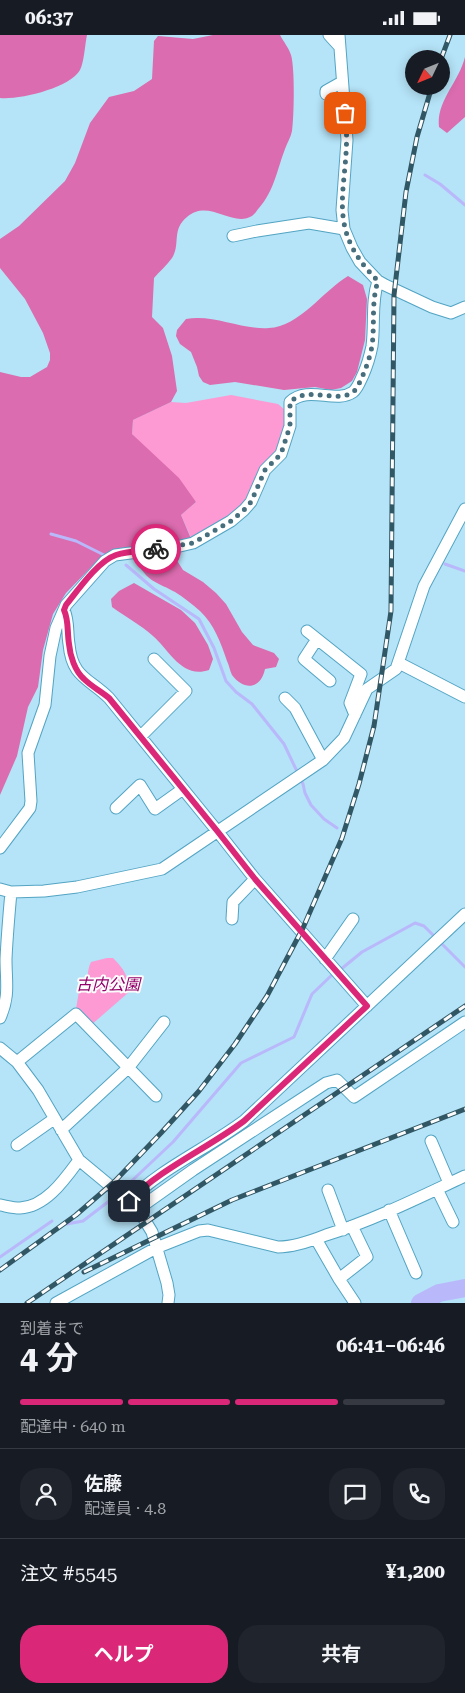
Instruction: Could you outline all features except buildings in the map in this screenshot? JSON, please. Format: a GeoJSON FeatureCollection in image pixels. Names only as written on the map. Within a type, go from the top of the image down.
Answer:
{"type":"FeatureCollection","features":[{"type":"Feature","properties":{"kind":"street"},"geometry":{"type":"LineString","coordinates":[[329,35],[339,41],[347,140],[342,210],[344,229],[352,248],[360,262],[378,281],[403,294],[451,313],[465,307]]}},
{"type":"Feature","properties":{"kind":"street"},"geometry":{"type":"LineString","coordinates":[[326,94],[326,91],[342,83]]}},
{"type":"Feature","properties":{"kind":"street"},"geometry":{"type":"LineString","coordinates":[[233,237],[257,231],[310,223],[344,229]]}},
{"type":"Feature","properties":{"kind":"street"},"geometry":{"type":"LineString","coordinates":[[0,848],[30,808],[28,753],[45,705],[50,656],[56,628],[64,610],[105,561],[115,555],[193,543],[231,521],[244,510],[251,502],[265,470],[281,454],[290,426],[290,402],[295,398],[305,395],[345,395],[352,393],[360,383],[372,346],[374,294],[378,281]]}},
{"type":"Feature","properties":{"kind":"street"},"geometry":{"type":"LineString","coordinates":[[0,1018],[6,998],[4,977],[6,961],[6,891],[44,891],[77,887],[162,869],[323,760],[344,738],[367,689],[391,674],[399,663],[424,586],[465,509]]}},
{"type":"Feature","properties":{"kind":"street"},"geometry":{"type":"LineString","coordinates":[[64,610],[68,617],[70,654],[83,679],[101,690],[109,698],[255,879],[367,1006]]}},
{"type":"Feature","properties":{"kind":"street"},"geometry":{"type":"LineString","coordinates":[[307,631],[361,674],[350,703],[355,715]]}},
{"type":"Feature","properties":{"kind":"street"},"geometry":{"type":"LineString","coordinates":[[317,639],[304,659],[330,681]]}},
{"type":"Feature","properties":{"kind":"street"},"geometry":{"type":"LineString","coordinates":[[141,737],[186,691],[154,659]]}},
{"type":"Feature","properties":{"kind":"street"},"geometry":{"type":"LineString","coordinates":[[399,663],[465,697]]}},
{"type":"Feature","properties":{"kind":"street"},"geometry":{"type":"LineString","coordinates":[[285,698],[295,708],[323,760]]}},
{"type":"Feature","properties":{"kind":"street"},"geometry":{"type":"LineString","coordinates":[[116,808],[140,785],[155,809],[183,789]]}},
{"type":"Feature","properties":{"kind":"street"},"geometry":{"type":"LineString","coordinates":[[232,919],[233,902],[255,879]]}},
{"type":"Feature","properties":{"kind":"street"},"geometry":{"type":"LineString","coordinates":[[129,1201],[142,1188],[244,1121],[465,913]]}},
{"type":"Feature","properties":{"kind":"street"},"geometry":{"type":"LineString","coordinates":[[325,959],[353,919]]}},
{"type":"Feature","properties":{"kind":"street"},"geometry":{"type":"LineString","coordinates":[[17,1062],[76,1015],[156,1096]]}},
{"type":"Feature","properties":{"kind":"street"},"geometry":{"type":"LineString","coordinates":[[61,1130],[128,1068],[164,1022]]}},
{"type":"Feature","properties":{"kind":"street"},"geometry":{"type":"LineString","coordinates":[[138,1209],[193,1170],[326,1083],[337,1080],[354,1097],[465,1022]]}},
{"type":"Feature","properties":{"kind":"street"},"geometry":{"type":"LineString","coordinates":[[0,1048],[17,1062],[38,1089],[79,1159],[138,1209],[152,1232],[168,1299]]}},
{"type":"Feature","properties":{"kind":"street"},"geometry":{"type":"LineString","coordinates":[[17,1145],[54,1119]]}},
{"type":"Feature","properties":{"kind":"street"},"geometry":{"type":"LineString","coordinates":[[431,1141],[449,1183]]}},
{"type":"Feature","properties":{"kind":"street"},"geometry":{"type":"LineString","coordinates":[[0,1205],[20,1208],[38,1202],[61,1184],[79,1159]]}},
{"type":"Feature","properties":{"kind":"street"},"geometry":{"type":"LineString","coordinates":[[56,1303],[156,1248],[199,1231],[208,1230],[278,1247],[287,1247],[348,1228],[465,1176]]}},
{"type":"Feature","properties":{"kind":"street"},"geometry":{"type":"LineString","coordinates":[[328,1189],[348,1228],[367,1257],[339,1279]]}},
{"type":"Feature","properties":{"kind":"street"},"geometry":{"type":"LineString","coordinates":[[437,1189],[453,1222]]}},
{"type":"Feature","properties":{"kind":"street"},"geometry":{"type":"LineString","coordinates":[[390,1210],[416,1273]]}},
{"type":"Feature","properties":{"kind":"street"},"geometry":{"type":"LineString","coordinates":[[316,1239],[355,1303]]}},
{"type":"Feature","properties":{"kind":"green space"},"geometry":{"type":"Polygon","coordinates":[[[231,395],[278,404],[285,410],[285,429],[276,455],[247,501],[238,511],[192,540],[181,515],[196,502],[132,434],[133,420],[171,402],[186,403],[231,395]]]}},
{"type":"Feature","properties":{"kind":"green space","name":"古内公園"},"geometry":{"type":"Polygon","coordinates":[[[113,958],[123,970],[127,977],[129,992],[90,1026],[76,1009],[79,991],[86,984],[91,962],[113,958]]]}},
{"type":"Feature","properties":{"kind":"shaded area"},"geometry":{"type":"Polygon","coordinates":[[[0,35],[87,35],[80,70],[66,82],[55,87],[31,95],[0,98],[0,35]]]}},
{"type":"Feature","properties":{"kind":"shaded area"},"geometry":{"type":"Polygon","coordinates":[[[213,35],[280,35],[290,52],[292,61],[294,81],[293,115],[291,133],[275,180],[268,195],[255,213],[244,219],[236,219],[212,211],[195,212],[187,217],[179,227],[175,253],[154,278],[152,317],[163,328],[172,356],[177,391],[171,402],[133,420],[132,434],[179,478],[196,502],[181,515],[192,541],[117,549],[103,555],[66,593],[53,614],[43,650],[38,687],[28,707],[17,756],[0,795],[0,372],[30,377],[47,367],[50,353],[43,333],[25,299],[0,268],[0,239],[19,226],[65,181],[75,163],[90,123],[109,97],[134,91],[152,79],[154,41],[158,36],[193,39],[213,35]]]}},
{"type":"Feature","properties":{"kind":"shaded area"},"geometry":{"type":"Polygon","coordinates":[[[465,57],[465,117],[447,133],[439,127],[441,109],[447,95],[450,95],[450,89],[465,57]]]}},
{"type":"Feature","properties":{"kind":"shaded area"},"geometry":{"type":"Polygon","coordinates":[[[348,276],[363,285],[367,299],[365,340],[357,372],[352,381],[341,388],[331,390],[315,387],[284,390],[235,382],[210,385],[203,382],[191,352],[180,344],[176,336],[177,330],[186,319],[196,318],[217,320],[248,327],[269,328],[280,326],[301,315],[348,276]]]}},
{"type":"Feature","properties":{"kind":"shaded area"},"geometry":{"type":"Polygon","coordinates":[[[166,555],[176,559],[183,570],[203,582],[216,593],[226,604],[242,632],[253,645],[274,653],[279,659],[276,667],[265,669],[260,681],[256,684],[242,684],[232,675],[216,634],[200,611],[178,594],[150,579],[142,571],[139,565],[142,558],[166,555]]]}},
{"type":"Feature","properties":{"kind":"shaded area"},"geometry":{"type":"Polygon","coordinates":[[[134,583],[181,610],[195,623],[208,645],[213,659],[209,670],[191,671],[184,667],[148,632],[112,607],[111,599],[119,591],[134,583]]]}},
{"type":"Feature","properties":{"kind":"waterway"},"geometry":{"type":"LineString","coordinates":[[425,175],[440,184],[465,205]]}},
{"type":"Feature","properties":{"kind":"waterway"},"geometry":{"type":"LineString","coordinates":[[51,534],[76,541],[104,555]]}},
{"type":"Feature","properties":{"kind":"waterway"},"geometry":{"type":"LineString","coordinates":[[445,564],[465,571]]}},
{"type":"Feature","properties":{"kind":"waterway"},"geometry":{"type":"LineString","coordinates":[[126,565],[154,589],[199,619],[214,648],[226,681],[236,692],[252,704],[284,744],[311,805],[324,819],[337,828]]}},
{"type":"Feature","properties":{"kind":"waterway"},"geometry":{"type":"LineString","coordinates":[[340,970],[362,952],[415,923],[424,926],[435,937]]}},
{"type":"Feature","properties":{"kind":"waterway"},"geometry":{"type":"LineString","coordinates":[[440,942],[465,967]]}},
{"type":"Feature","properties":{"kind":"waterway"},"geometry":{"type":"LineString","coordinates":[[133,1190],[129,1193],[122,1190],[173,1142],[241,1063],[294,1037],[312,994],[334,973]]}},
{"type":"Feature","properties":{"kind":"waterway"},"geometry":{"type":"LineString","coordinates":[[67,1224],[83,1221],[117,1195]]}},
{"type":"Feature","properties":{"kind":"waterway"},"geometry":{"type":"LineString","coordinates":[[0,1257],[52,1221]]}},
{"type":"Feature","properties":{"kind":"waterway"},"geometry":{"type":"LineString","coordinates":[[420,1303],[439,1293],[465,1288]]}},
{"type":"Feature","properties":{"kind":"railway"},"geometry":{"type":"LineString","coordinates":[[444,50],[450,35]]}},
{"type":"Feature","properties":{"kind":"railway"},"geometry":{"type":"LineString","coordinates":[[0,1270],[76,1215],[114,1182],[199,1091],[235,1044],[267,996],[303,928],[342,838],[359,784],[374,726],[391,611],[394,295],[406,192],[417,137],[429,95]]}},
{"type":"Feature","properties":{"kind":"railway"},"geometry":{"type":"LineString","coordinates":[[27,1303],[465,1006]]}},
{"type":"Feature","properties":{"kind":"railway"},"geometry":{"type":"LineString","coordinates":[[84,1272],[232,1200],[465,1109]]}},
{"type":"Feature","properties":{"kind":"way so far"},"geometry":{"type":"LineString","coordinates":[[156,549],[193,543],[231,521],[244,510],[251,502],[265,470],[281,454],[290,426],[290,402],[295,398],[305,395],[345,395],[352,393],[360,383],[372,346],[374,294],[378,281],[360,262],[344,229],[342,210],[347,140],[345,113]]}},
{"type":"Feature","properties":{"kind":"route"},"geometry":{"type":"LineString","coordinates":[[129,1201],[142,1188],[244,1121],[367,1006],[255,879],[109,698],[101,690],[83,679],[74,664],[68,642],[68,617],[64,610],[66,605],[105,561],[115,555],[156,549]]}}]}
